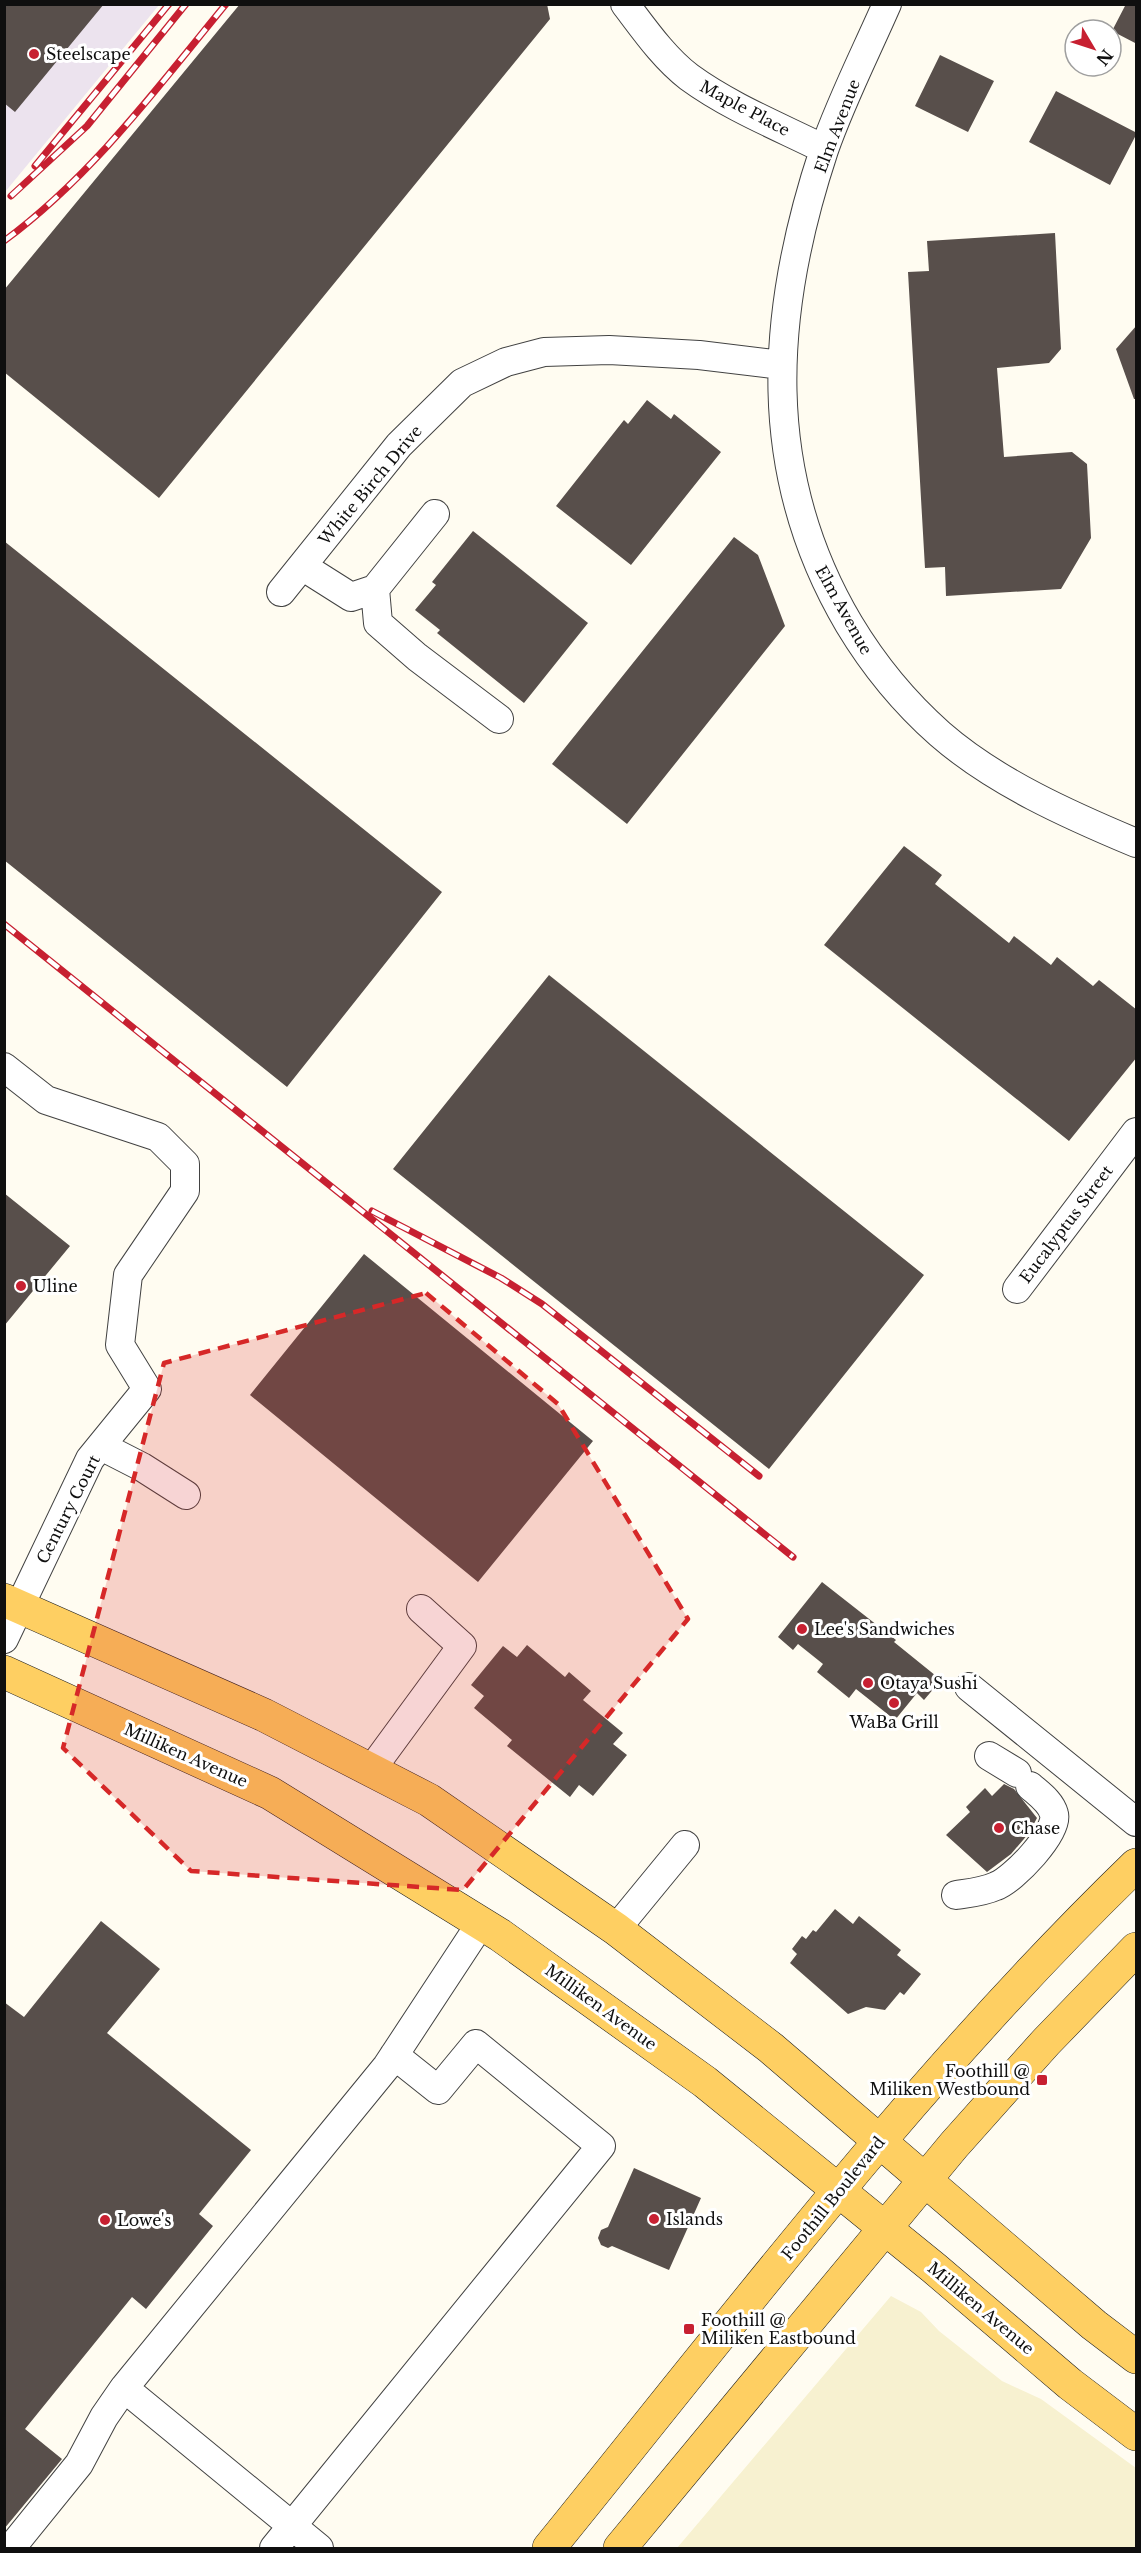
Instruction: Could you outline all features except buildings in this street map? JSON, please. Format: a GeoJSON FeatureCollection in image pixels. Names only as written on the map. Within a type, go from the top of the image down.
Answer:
{"type":"FeatureCollection","features":[{"type":"Feature","properties":{"kind":"main road"},"geometry":{"type":"LineString","coordinates":[[12,1603],[264,1716],[429,1800],[616,1929],[771,2048],[880,2139],[924,2181],[1094,2325],[1137,2356]]}},
{"type":"Feature","properties":{"kind":"main road","name":"Milliken Avenue"},"geometry":{"type":"LineString","coordinates":[[4,1672],[270,1793],[481,1923],[582,1992],[705,2082],[1070,2384],[1137,2434]]}},
{"type":"Feature","properties":{"kind":"main road","name":"Foothill Boulevard"},"geometry":{"type":"LineString","coordinates":[[549,2548],[880,2139],[1025,1976],[1137,1865]]}},
{"type":"Feature","properties":{"kind":"main road"},"geometry":{"type":"LineString","coordinates":[[620,2548],[924,2181],[1046,2042],[1137,1949]]}},
{"type":"Feature","properties":{"kind":"street","name":"Maple Place"},"geometry":{"type":"LineString","coordinates":[[625,4],[654,41],[689,77],[732,103],[824,149]]}},
{"type":"Feature","properties":{"kind":"street","name":"Elm Avenue"},"geometry":{"type":"LineString","coordinates":[[887,4],[824,149],[796,256],[782,365],[781,410],[792,485],[813,554],[833,596],[873,661],[940,734],[977,761],[1095,826],[1137,843]]}},
{"type":"Feature","properties":{"kind":"street","name":"White Birch Drive"},"geometry":{"type":"LineString","coordinates":[[281,592],[399,445],[462,383],[506,362],[544,352],[609,350],[699,355],[782,365]]}},
{"type":"Feature","properties":{"kind":"street"},"geometry":{"type":"LineString","coordinates":[[302,566],[351,597],[375,589],[435,514]]}},
{"type":"Feature","properties":{"kind":"street"},"geometry":{"type":"LineString","coordinates":[[375,589],[378,623],[417,657],[499,719]]}},
{"type":"Feature","properties":{"kind":"street","name":"Century Court"},"geometry":{"type":"LineString","coordinates":[[4,1067],[46,1100],[158,1137],[185,1164],[185,1191],[128,1275],[120,1345],[147,1389],[90,1459],[12,1603],[4,1639]]}},
{"type":"Feature","properties":{"kind":"street","name":"Eucalyptus Street"},"geometry":{"type":"LineString","coordinates":[[1017,1289],[1137,1132]]}},
{"type":"Feature","properties":{"kind":"street"},"geometry":{"type":"LineString","coordinates":[[101,1446],[142,1467],[186,1495]]}},
{"type":"Feature","properties":{"kind":"street"},"geometry":{"type":"LineString","coordinates":[[371,1770],[462,1646],[421,1610]]}},
{"type":"Feature","properties":{"kind":"street"},"geometry":{"type":"LineString","coordinates":[[969,1687],[1137,1821]]}},
{"type":"Feature","properties":{"kind":"street"},"geometry":{"type":"LineString","coordinates":[[956,1895],[977,1893],[999,1886],[1016,1872],[1052,1830],[1055,1815],[1048,1802],[1024,1779],[989,1756]]}},
{"type":"Feature","properties":{"kind":"street"},"geometry":{"type":"LineString","coordinates":[[616,1929],[686,1845]]}},
{"type":"Feature","properties":{"kind":"street"},"geometry":{"type":"LineString","coordinates":[[10,2548],[79,2464],[104,2417],[124,2388],[394,2055],[481,1923]]}},
{"type":"Feature","properties":{"kind":"street"},"geometry":{"type":"LineString","coordinates":[[274,2548],[601,2146],[476,2044],[438,2090],[394,2055]]}},
{"type":"Feature","properties":{"kind":"street"},"geometry":{"type":"LineString","coordinates":[[124,2388],[319,2548]]}},
{"type":"Feature","properties":{"kind":"highlighted area"},"geometry":{"type":"Polygon","coordinates":[[[426,1293],[558,1404],[688,1619],[463,1890],[191,1871],[63,1748],[164,1363],[426,1293]]]}},
{"type":"Feature","properties":{"kind":"shaded area"},"geometry":{"type":"Polygon","coordinates":[[[5,5],[159,5],[5,192],[5,5]]]}},
{"type":"Feature","properties":{"kind":"shaded area"},"geometry":{"type":"Polygon","coordinates":[[[891,2296],[921,2312],[939,2331],[1002,2381],[1041,2399],[1136,2468],[1136,2548],[677,2548],[891,2296]]]}},
{"type":"Feature","properties":{"kind":"railway"},"geometry":{"type":"LineString","coordinates":[[35,166],[169,4]]}},
{"type":"Feature","properties":{"kind":"railway"},"geometry":{"type":"LineString","coordinates":[[11,196],[87,126],[186,4]]}},
{"type":"Feature","properties":{"kind":"railway"},"geometry":{"type":"LineString","coordinates":[[4,241],[36,216],[95,160],[149,99],[226,4]]}},
{"type":"Feature","properties":{"kind":"railway"},"geometry":{"type":"LineString","coordinates":[[4,924],[793,1557]]}},
{"type":"Feature","properties":{"kind":"railway"},"geometry":{"type":"LineString","coordinates":[[372,1211],[501,1278],[542,1304],[759,1476]]}},
{"type":"Feature","properties":{"kind":"place","name":"Steelscape"},"geometry":{"type":"Point","coordinates":[34,54]}},
{"type":"Feature","properties":{"kind":"place","name":"Uline"},"geometry":{"type":"Point","coordinates":[21,1286]}},
{"type":"Feature","properties":{"kind":"place","name":"Lee's Sandwiches"},"geometry":{"type":"Point","coordinates":[802,1629]}},
{"type":"Feature","properties":{"kind":"place","name":"Otaya Sushi"},"geometry":{"type":"Point","coordinates":[868,1683]}},
{"type":"Feature","properties":{"kind":"place","name":"WaBa Grill"},"geometry":{"type":"Point","coordinates":[894,1703]}},
{"type":"Feature","properties":{"kind":"place","name":"Chase"},"geometry":{"type":"Point","coordinates":[999,1828]}},
{"type":"Feature","properties":{"kind":"place","name":"Foothill @ Miliken Westbound"},"geometry":{"type":"Point","coordinates":[1042,2080]}},
{"type":"Feature","properties":{"kind":"place","name":"Islands"},"geometry":{"type":"Point","coordinates":[654,2219]}},
{"type":"Feature","properties":{"kind":"place","name":"Lowe's"},"geometry":{"type":"Point","coordinates":[105,2220]}},
{"type":"Feature","properties":{"kind":"place","name":"Foothill @ Miliken Eastbound"},"geometry":{"type":"Point","coordinates":[689,2329]}}]}
